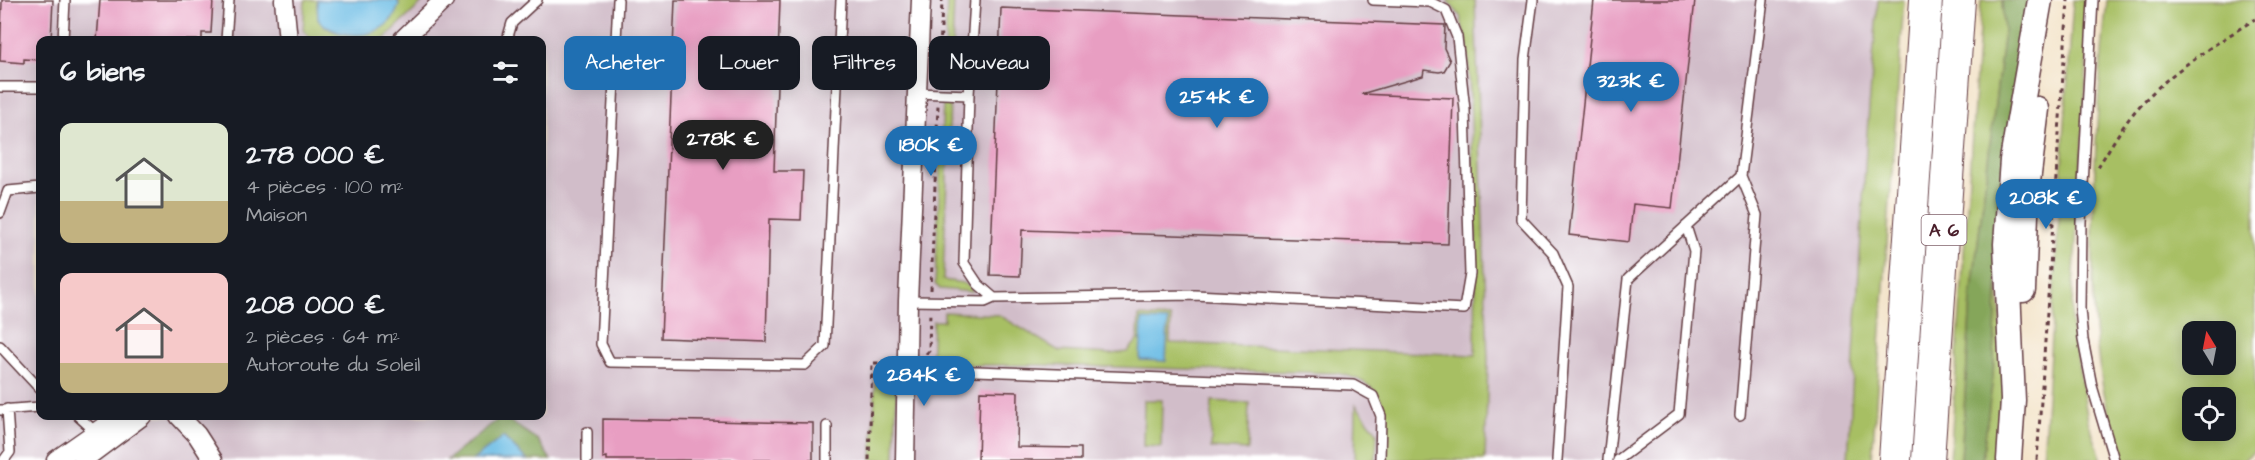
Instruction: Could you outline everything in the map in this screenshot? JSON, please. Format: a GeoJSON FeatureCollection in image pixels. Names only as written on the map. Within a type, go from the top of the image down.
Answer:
{"type":"FeatureCollection","features":[{"type":"Feature","properties":{"kind":"highway","name":"A 6"},"geometry":{"type":"LineString","coordinates":[[1895,460],[1926,0]]}},
{"type":"Feature","properties":{"kind":"highway","name":"A 6"},"geometry":{"type":"LineString","coordinates":[[1928,460],[1959,0]]}},
{"type":"Feature","properties":{"kind":"main road"},"geometry":{"type":"LineString","coordinates":[[2009,460],[2013,400],[2006,244],[2012,160],[2040,0]]}},
{"type":"Feature","properties":{"kind":"main road"},"geometry":{"type":"LineString","coordinates":[[2020,460],[2027,190],[2050,0]]}},
{"type":"Feature","properties":{"kind":"street"},"geometry":{"type":"LineString","coordinates":[[284,0],[288,36]]}},
{"type":"Feature","properties":{"kind":"street"},"geometry":{"type":"LineString","coordinates":[[406,36],[444,0]]}},
{"type":"Feature","properties":{"kind":"street"},"geometry":{"type":"LineString","coordinates":[[905,460],[908,301],[921,0]]}},
{"type":"Feature","properties":{"kind":"street"},"geometry":{"type":"LineString","coordinates":[[83,460],[115,420]]}},
{"type":"Feature","properties":{"kind":"street"},"geometry":{"type":"LineString","coordinates":[[56,460],[134,420]]}},
{"type":"Feature","properties":{"kind":"street"},"geometry":{"type":"LineString","coordinates":[[183,420],[197,435],[213,460]]}},
{"type":"Feature","properties":{"kind":"lane"},"geometry":{"type":"LineString","coordinates":[[63,36],[65,0]]}},
{"type":"Feature","properties":{"kind":"lane"},"geometry":{"type":"LineString","coordinates":[[226,36],[229,0]]}},
{"type":"Feature","properties":{"kind":"lane"},"geometry":{"type":"LineString","coordinates":[[508,36],[512,23],[537,0]]}},
{"type":"Feature","properties":{"kind":"lane"},"geometry":{"type":"LineString","coordinates":[[618,0],[602,344],[610,362],[805,365],[825,346],[841,0]]}},
{"type":"Feature","properties":{"kind":"lane"},"geometry":{"type":"LineString","coordinates":[[975,0],[969,95],[964,263],[978,284],[994,298]]}},
{"type":"Feature","properties":{"kind":"lane"},"geometry":{"type":"LineString","coordinates":[[908,301],[985,302],[994,298],[1195,295],[1464,309],[1470,274],[1465,110],[1457,37],[1446,10],[1430,2],[1373,0]]}},
{"type":"Feature","properties":{"kind":"lane"},"geometry":{"type":"LineString","coordinates":[[1533,0],[1525,60],[1521,219],[1553,253],[1568,287],[1557,460]]}},
{"type":"Feature","properties":{"kind":"lane"},"geometry":{"type":"LineString","coordinates":[[1740,415],[1757,215],[1741,176],[1763,0]]}},
{"type":"Feature","properties":{"kind":"lane"},"geometry":{"type":"LineString","coordinates":[[2093,0],[2080,254],[2083,340],[2099,416],[2114,460]]}},
{"type":"Feature","properties":{"kind":"lane"},"geometry":{"type":"LineString","coordinates":[[0,87],[36,87]]}},
{"type":"Feature","properties":{"kind":"lane"},"geometry":{"type":"LineString","coordinates":[[916,93],[969,95]]}},
{"type":"Feature","properties":{"kind":"lane"},"geometry":{"type":"LineString","coordinates":[[1608,460],[1628,279],[1741,176]]}},
{"type":"Feature","properties":{"kind":"lane"},"geometry":{"type":"LineString","coordinates":[[0,213],[8,191],[36,188]]}},
{"type":"Feature","properties":{"kind":"lane"},"geometry":{"type":"LineString","coordinates":[[1618,460],[1679,414],[1694,251],[1686,226]]}},
{"type":"Feature","properties":{"kind":"lane"},"geometry":{"type":"LineString","coordinates":[[0,346],[36,385]]}},
{"type":"Feature","properties":{"kind":"lane"},"geometry":{"type":"LineString","coordinates":[[907,370],[1353,385],[1373,396],[1381,416],[1380,460]]}},
{"type":"Feature","properties":{"kind":"lane"},"geometry":{"type":"LineString","coordinates":[[4,460],[10,452],[4,409],[36,407]]}},
{"type":"Feature","properties":{"kind":"lane"},"geometry":{"type":"LineString","coordinates":[[82,420],[100,437]]}},
{"type":"Feature","properties":{"kind":"lane"},"geometry":{"type":"LineString","coordinates":[[827,460],[828,426]]}},
{"type":"Feature","properties":{"kind":"lane"},"geometry":{"type":"LineString","coordinates":[[587,432],[587,460]]}},
{"type":"Feature","properties":{"kind":"path"},"geometry":{"type":"LineString","coordinates":[[926,354],[929,351],[942,0]]}},
{"type":"Feature","properties":{"kind":"path"},"geometry":{"type":"LineString","coordinates":[[2037,460],[2068,0]]}},
{"type":"Feature","properties":{"kind":"path"},"geometry":{"type":"LineString","coordinates":[[2083,188],[2135,111],[2161,84],[2204,51],[2255,19]]}},
{"type":"Feature","properties":{"kind":"path"},"geometry":{"type":"LineString","coordinates":[[869,460],[872,363],[892,363],[892,353]]}},
{"type":"Feature","properties":{"kind":"shaded area"},"geometry":{"type":"Polygon","coordinates":[[[0,0],[1886,0],[1855,460],[0,460],[0,0]]]}},
{"type":"Feature","properties":{"kind":"green space"},"geometry":{"type":"Polygon","coordinates":[[[305,0],[317,0],[318,19],[325,26],[343,34],[353,35],[373,32],[382,27],[392,17],[399,4],[397,0],[425,0],[387,36],[308,36],[303,30],[305,0]]]}},
{"type":"Feature","properties":{"kind":"green space"},"geometry":{"type":"Polygon","coordinates":[[[947,0],[954,0],[953,36],[946,36],[947,0]]]}},
{"type":"Feature","properties":{"kind":"green space"},"geometry":{"type":"Polygon","coordinates":[[[1447,0],[1475,0],[1488,360],[1485,460],[1387,460],[1386,414],[1379,396],[1365,383],[1336,373],[1040,365],[931,365],[933,321],[944,321],[944,312],[999,315],[1059,351],[1110,354],[1127,352],[1138,340],[1139,316],[1171,318],[1170,343],[1475,355],[1476,243],[1468,49],[1460,16],[1447,0]]]}},
{"type":"Feature","properties":{"kind":"green space"},"geometry":{"type":"Polygon","coordinates":[[[1878,0],[1904,0],[1872,460],[1848,460],[1867,132],[1878,0]]]}},
{"type":"Feature","properties":{"kind":"green space"},"geometry":{"type":"Polygon","coordinates":[[[1981,0],[2002,0],[2004,31],[1971,299],[1961,460],[1950,460],[1981,0]]]}},
{"type":"Feature","properties":{"kind":"green space"},"geometry":{"type":"Polygon","coordinates":[[[2002,0],[2031,0],[1998,272],[1993,377],[1982,460],[1961,460],[1971,299],[2004,31],[2002,0]]]}},
{"type":"Feature","properties":{"kind":"green space"},"geometry":{"type":"Polygon","coordinates":[[[2073,0],[2091,0],[2071,321],[2088,421],[2102,460],[2043,460],[2073,0]]]}},
{"type":"Feature","properties":{"kind":"green space"},"geometry":{"type":"Polygon","coordinates":[[[2107,0],[2255,0],[2255,451],[2243,460],[2124,460],[2105,395],[2095,329],[2093,229],[2099,98],[2107,0]]]}},
{"type":"Feature","properties":{"kind":"green space"},"geometry":{"type":"Polygon","coordinates":[[[950,102],[943,280],[964,283],[972,289],[972,292],[940,289],[935,284],[943,103],[950,102]]]}},
{"type":"Feature","properties":{"kind":"green space"},"geometry":{"type":"Polygon","coordinates":[[[1998,272],[2005,398],[1999,460],[1982,460],[1993,377],[1998,272]]]}},
{"type":"Feature","properties":{"kind":"green space"},"geometry":{"type":"Polygon","coordinates":[[[876,367],[897,368],[895,460],[872,460],[876,367]]]}},
{"type":"Feature","properties":{"kind":"green space"},"geometry":{"type":"Polygon","coordinates":[[[1144,400],[1162,400],[1161,447],[1143,446],[1144,400]]]}},
{"type":"Feature","properties":{"kind":"green space"},"geometry":{"type":"Polygon","coordinates":[[[1212,401],[1249,403],[1247,450],[1211,448],[1212,401]]]}},
{"type":"Feature","properties":{"kind":"green space"},"geometry":{"type":"Polygon","coordinates":[[[1356,405],[1377,432],[1376,460],[1355,460],[1356,405]]]}},
{"type":"Feature","properties":{"kind":"green space"},"geometry":{"type":"Polygon","coordinates":[[[497,420],[508,420],[538,440],[551,460],[527,460],[503,437],[473,460],[447,460],[497,420]]]}},
{"type":"Feature","properties":{"kind":"water"},"geometry":{"type":"Polygon","coordinates":[[[317,0],[397,0],[399,4],[394,16],[386,25],[376,31],[351,35],[339,33],[318,19],[317,0]]]}},
{"type":"Feature","properties":{"kind":"water"},"geometry":{"type":"Polygon","coordinates":[[[1142,320],[1168,321],[1166,361],[1140,360],[1142,320]]]}},
{"type":"Feature","properties":{"kind":"water"},"geometry":{"type":"Polygon","coordinates":[[[503,437],[527,460],[473,460],[503,437]]]}},
{"type":"Feature","properties":{"kind":"building"},"geometry":{"type":"Polygon","coordinates":[[[2,0],[53,0],[51,36],[36,36],[36,60],[24,59],[24,63],[0,61],[2,0]]]}},
{"type":"Feature","properties":{"kind":"building"},"geometry":{"type":"Polygon","coordinates":[[[100,0],[213,0],[211,33],[202,33],[202,36],[97,36],[100,0]]]}},
{"type":"Feature","properties":{"kind":"building"},"geometry":{"type":"Polygon","coordinates":[[[675,0],[780,0],[779,36],[698,36],[698,90],[777,90],[774,171],[803,171],[801,220],[769,219],[766,342],[661,338],[671,90],[686,90],[686,36],[674,36],[675,0]]]}},
{"type":"Feature","properties":{"kind":"building"},"geometry":{"type":"Polygon","coordinates":[[[1594,0],[1695,0],[1672,208],[1633,204],[1629,242],[1569,235],[1594,0]]]}},
{"type":"Feature","properties":{"kind":"building"},"geometry":{"type":"Polygon","coordinates":[[[1001,8],[1445,25],[1444,48],[1450,61],[1444,71],[1424,70],[1423,76],[1361,94],[1453,98],[1448,244],[1022,230],[1020,276],[990,275],[998,90],[1050,90],[1050,36],[1000,36],[1001,8]]]}},
{"type":"Feature","properties":{"kind":"building"},"geometry":{"type":"Polygon","coordinates":[[[980,391],[1018,392],[1017,447],[1081,448],[1081,460],[978,460],[980,391]]]}},
{"type":"Feature","properties":{"kind":"building"},"geometry":{"type":"Polygon","coordinates":[[[603,419],[813,423],[813,460],[607,460],[607,457],[603,458],[603,419]]]}}]}
